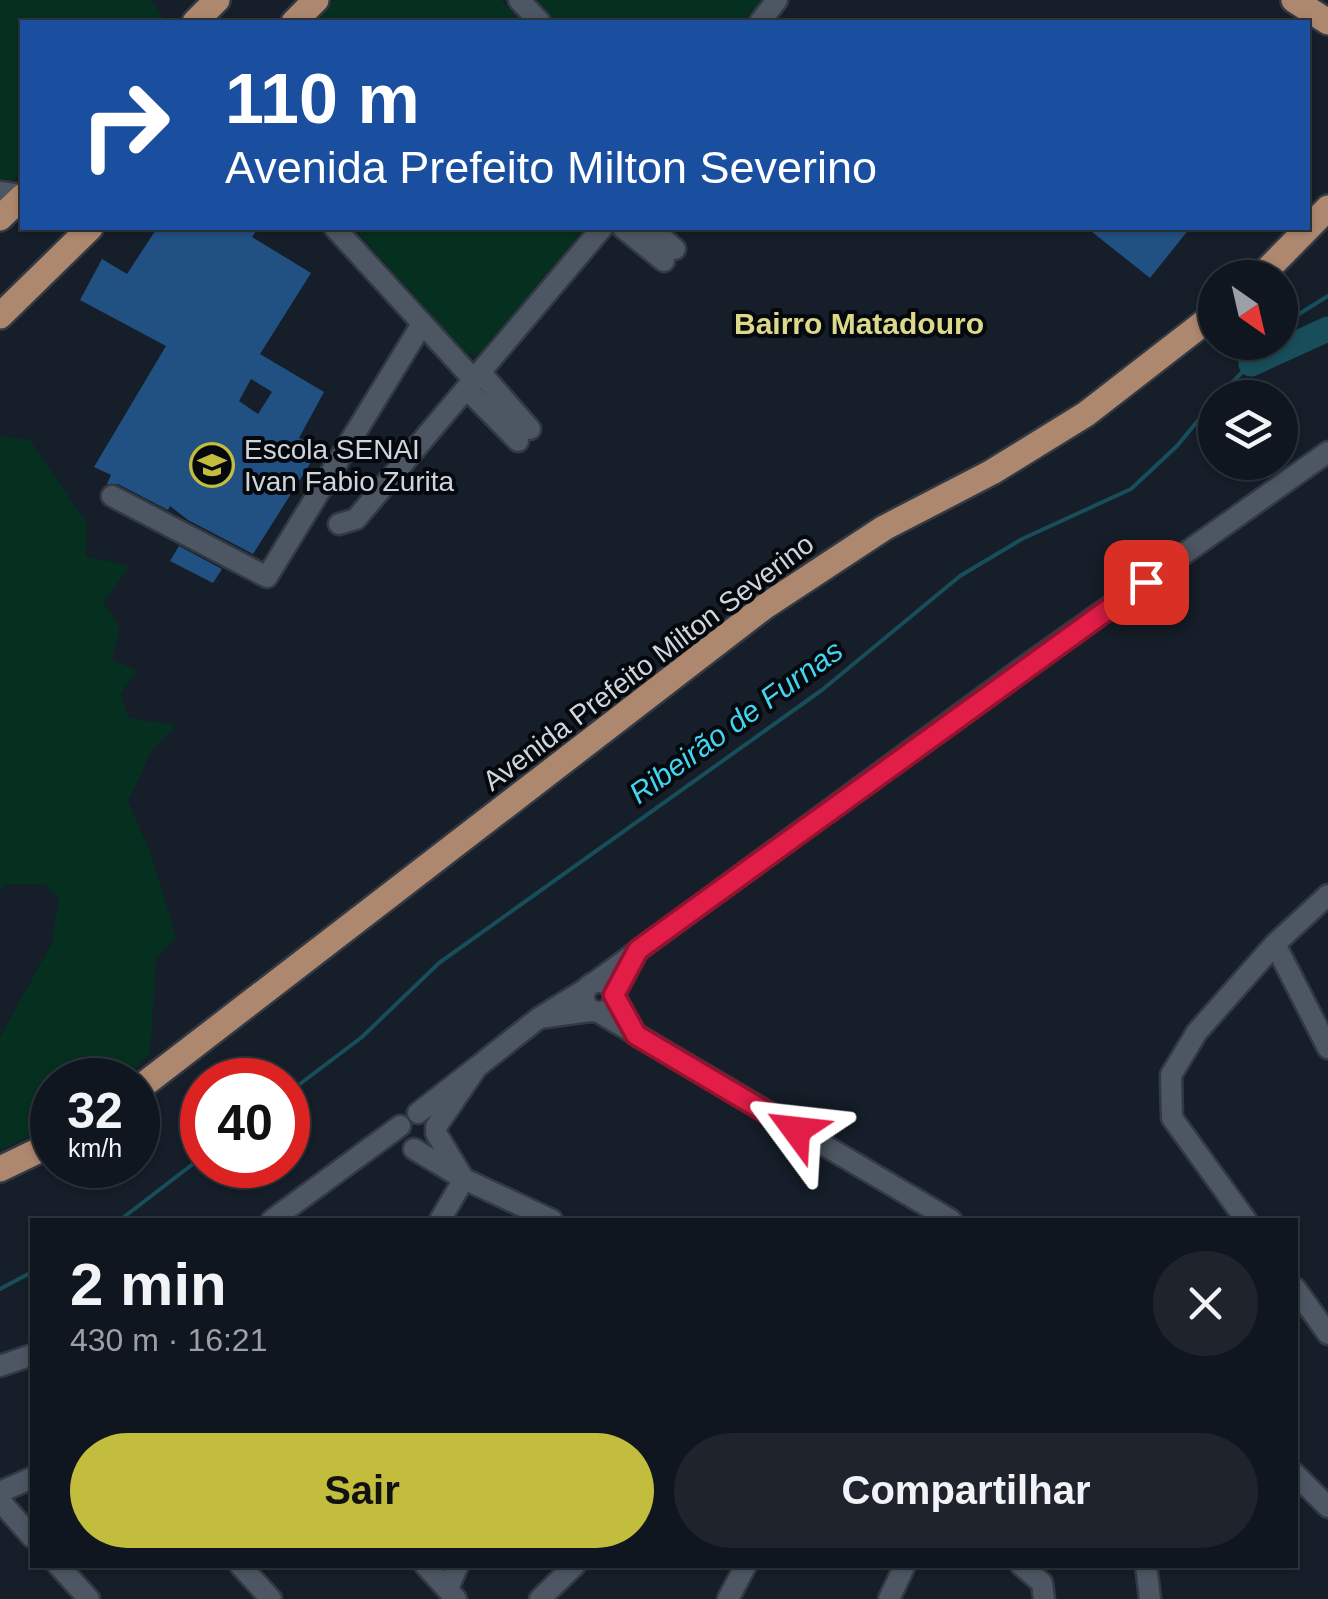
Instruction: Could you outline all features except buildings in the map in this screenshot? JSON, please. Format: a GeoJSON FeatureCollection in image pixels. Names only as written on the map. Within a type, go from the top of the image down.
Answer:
{"type":"FeatureCollection","features":[{"type":"Feature","properties":{"kind":"main road"},"geometry":{"type":"LineString","coordinates":[[197,20],[217,0]]}},
{"type":"Feature","properties":{"kind":"main road"},"geometry":{"type":"LineString","coordinates":[[296,20],[316,0]]}},
{"type":"Feature","properties":{"kind":"main road"},"geometry":{"type":"LineString","coordinates":[[1294,0],[1328,22]]}},
{"type":"Feature","properties":{"kind":"main road"},"geometry":{"type":"LineString","coordinates":[[0,218],[20,198]]}},
{"type":"Feature","properties":{"kind":"main road"},"geometry":{"type":"LineString","coordinates":[[1310,226],[1328,208]]}},
{"type":"Feature","properties":{"kind":"main road"},"geometry":{"type":"LineString","coordinates":[[0,316],[88,230]]}},
{"type":"Feature","properties":{"kind":"main road"},"geometry":{"type":"LineString","coordinates":[[1277,260],[1306,230]]}},
{"type":"Feature","properties":{"kind":"main road","name":"Avenida Prefeito Milton Severino"},"geometry":{"type":"LineString","coordinates":[[160,1072],[764,607],[884,528],[992,472],[1086,414],[1198,327]]}},
{"type":"Feature","properties":{"kind":"main road"},"geometry":{"type":"LineString","coordinates":[[0,1169],[30,1155]]}},
{"type":"Feature","properties":{"kind":"street"},"geometry":{"type":"LineString","coordinates":[[519,0],[538,20]]}},
{"type":"Feature","properties":{"kind":"street"},"geometry":{"type":"LineString","coordinates":[[762,20],[777,0]]}},
{"type":"Feature","properties":{"kind":"street"},"geometry":{"type":"LineString","coordinates":[[337,230],[524,435]]}},
{"type":"Feature","properties":{"kind":"street"},"geometry":{"type":"LineString","coordinates":[[340,524],[356,519],[600,230]]}},
{"type":"Feature","properties":{"kind":"street"},"geometry":{"type":"LineString","coordinates":[[627,230],[670,255],[652,230]]}},
{"type":"Feature","properties":{"kind":"street"},"geometry":{"type":"LineString","coordinates":[[112,496],[266,577],[422,324]]}},
{"type":"Feature","properties":{"kind":"street"},"geometry":{"type":"LineString","coordinates":[[275,1218],[358,1160],[407,1116],[418,1112],[539,1018],[590,986],[1024,668],[1328,452]]}},
{"type":"Feature","properties":{"kind":"street"},"geometry":{"type":"LineString","coordinates":[[1245,1218],[1172,1118],[1171,1075],[1197,1032],[1275,944],[1328,895]]}},
{"type":"Feature","properties":{"kind":"street"},"geometry":{"type":"LineString","coordinates":[[1275,944],[1328,1048]]}},
{"type":"Feature","properties":{"kind":"street"},"geometry":{"type":"LineString","coordinates":[[539,1018],[604,1004],[638,950]]}},
{"type":"Feature","properties":{"kind":"street"},"geometry":{"type":"LineString","coordinates":[[590,986],[584,1003],[604,1004],[636,1035],[948,1218]]}},
{"type":"Feature","properties":{"kind":"street"},"geometry":{"type":"LineString","coordinates":[[358,1160],[426,1148],[477,1067]]}},
{"type":"Feature","properties":{"kind":"street"},"geometry":{"type":"LineString","coordinates":[[418,1112],[430,1117],[464,1180]]}},
{"type":"Feature","properties":{"kind":"street"},"geometry":{"type":"LineString","coordinates":[[400,1126],[400,1138],[411,1148],[464,1180],[548,1218]]}},
{"type":"Feature","properties":{"kind":"street"},"geometry":{"type":"LineString","coordinates":[[441,1218],[464,1180]]}},
{"type":"Feature","properties":{"kind":"street"},"geometry":{"type":"LineString","coordinates":[[1298,1292],[1328,1334]]}},
{"type":"Feature","properties":{"kind":"street"},"geometry":{"type":"LineString","coordinates":[[0,1366],[30,1356]]}},
{"type":"Feature","properties":{"kind":"street"},"geometry":{"type":"LineString","coordinates":[[1298,1477],[1328,1507]]}},
{"type":"Feature","properties":{"kind":"street"},"geometry":{"type":"LineString","coordinates":[[0,1492],[30,1479]]}},
{"type":"Feature","properties":{"kind":"street"},"geometry":{"type":"LineString","coordinates":[[0,1501],[30,1535]]}},
{"type":"Feature","properties":{"kind":"street"},"geometry":{"type":"LineString","coordinates":[[61,1568],[89,1599]]}},
{"type":"Feature","properties":{"kind":"street"},"geometry":{"type":"LineString","coordinates":[[243,1568],[271,1599]]}},
{"type":"Feature","properties":{"kind":"street"},"geometry":{"type":"LineString","coordinates":[[428,1568],[452,1594]]}},
{"type":"Feature","properties":{"kind":"street"},"geometry":{"type":"LineString","coordinates":[[452,1594],[457,1568]]}},
{"type":"Feature","properties":{"kind":"street"},"geometry":{"type":"LineString","coordinates":[[540,1599],[572,1568]]}},
{"type":"Feature","properties":{"kind":"street"},"geometry":{"type":"LineString","coordinates":[[728,1599],[744,1568]]}},
{"type":"Feature","properties":{"kind":"street"},"geometry":{"type":"LineString","coordinates":[[890,1599],[904,1568]]}},
{"type":"Feature","properties":{"kind":"street"},"geometry":{"type":"LineString","coordinates":[[1023,1568],[1043,1591]]}},
{"type":"Feature","properties":{"kind":"street"},"geometry":{"type":"LineString","coordinates":[[1146,1568],[1150,1599]]}},
{"type":"Feature","properties":{"kind":"green space"},"geometry":{"type":"Polygon","coordinates":[[[0,0],[151,0],[165,20],[20,20],[20,173],[14,180],[0,179],[0,0]]]}},
{"type":"Feature","properties":{"kind":"green space"},"geometry":{"type":"Polygon","coordinates":[[[334,0],[501,0],[520,20],[315,20],[334,0]]]}},
{"type":"Feature","properties":{"kind":"green space"},"geometry":{"type":"Polygon","coordinates":[[[537,0],[761,0],[745,20],[556,20],[537,0]]]}},
{"type":"Feature","properties":{"kind":"green space"},"geometry":{"type":"Polygon","coordinates":[[[355,230],[583,230],[478,355],[466,353],[355,230]]]}},
{"type":"Feature","properties":{"kind":"green space"},"geometry":{"type":"Polygon","coordinates":[[[0,436],[30,440],[87,524],[86,556],[130,566],[103,602],[120,627],[112,659],[137,671],[120,694],[129,718],[176,725],[152,750],[128,801],[151,855],[176,937],[156,959],[150,1053],[145,1058],[30,1058],[30,1136],[0,1150],[0,1037],[52,943],[59,898],[44,884],[8,884],[0,889],[0,436]]]}},
{"type":"Feature","properties":{"kind":"waterway"},"geometry":{"type":"LineString","coordinates":[[1298,315],[1328,296]]}},
{"type":"Feature","properties":{"kind":"waterway"},"geometry":{"type":"LineString","coordinates":[[1251,364],[1328,329]]}},
{"type":"Feature","properties":{"kind":"waterway","name":"Ribeirão de Furnas"},"geometry":{"type":"LineString","coordinates":[[1235,380],[1254,360]]}},
{"type":"Feature","properties":{"kind":"waterway","name":"Ribeirão de Furnas"},"geometry":{"type":"LineString","coordinates":[[310,1076],[362,1037],[439,963],[822,690],[960,576],[1022,539],[1131,489],[1198,421]]}},
{"type":"Feature","properties":{"kind":"waterway","name":"Ribeirão de Furnas"},"geometry":{"type":"LineString","coordinates":[[123,1218],[180,1174]]}},
{"type":"Feature","properties":{"kind":"waterway","name":"Ribeirão de Furnas"},"geometry":{"type":"LineString","coordinates":[[0,1289],[30,1273]]}},
{"type":"Feature","properties":{"kind":"place","name":"Escola SENAI Ivan Fabio Zurita"},"geometry":{"type":"Point","coordinates":[212,465]}},
{"type":"Feature","properties":{"kind":"district","name":"Bairro Matadouro"},"geometry":{"type":"Point","coordinates":[859,324]}},
{"type":"Feature","properties":{"kind":"route"},"geometry":{"type":"LineString","coordinates":[[796,1130],[636,1035],[614,995],[638,950],[1146,582]]}}]}
